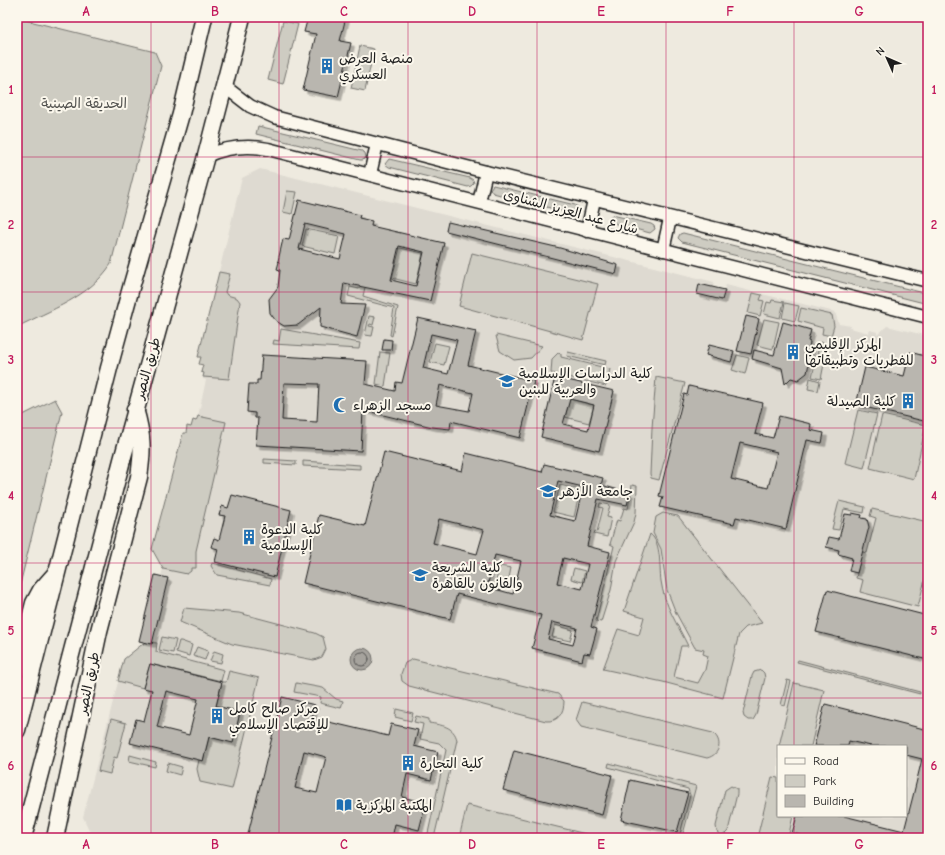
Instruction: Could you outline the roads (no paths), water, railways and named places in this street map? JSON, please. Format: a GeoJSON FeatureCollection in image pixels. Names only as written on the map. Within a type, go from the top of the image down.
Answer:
{"type":"FeatureCollection","features":[{"type":"Feature","properties":{"kind":"highway"},"geometry":{"type":"LineString","coordinates":[[17,730],[132,284],[181,114],[204,17]]}},
{"type":"Feature","properties":{"kind":"highway","name":"طريق النصر"},"geometry":{"type":"LineString","coordinates":[[54,838],[100,631],[139,477],[142,455],[142,432],[135,409],[206,156],[242,17]]}},
{"type":"Feature","properties":{"kind":"highway"},"geometry":{"type":"LineString","coordinates":[[23,838],[135,409]]}},
{"type":"Feature","properties":{"kind":"highway"},"geometry":{"type":"LineString","coordinates":[[17,669],[34,603],[41,590],[58,570]]}},
{"type":"Feature","properties":{"kind":"street","name":"شارع عبد العزيز الشناوى"},"geometry":{"type":"LineString","coordinates":[[224,86],[259,112],[594,200],[928,281]]}},
{"type":"Feature","properties":{"kind":"street"},"geometry":{"type":"LineString","coordinates":[[370,174],[377,144]]}},
{"type":"Feature","properties":{"kind":"street","name":"شارع عبد العزيز الشناوى"},"geometry":{"type":"LineString","coordinates":[[206,156],[232,148],[259,147],[928,317]]}},
{"type":"Feature","properties":{"kind":"street"},"geometry":{"type":"LineString","coordinates":[[479,202],[486,172]]}},
{"type":"Feature","properties":{"kind":"street"},"geometry":{"type":"LineString","coordinates":[[587,231],[594,200]]}},
{"type":"Feature","properties":{"kind":"street"},"geometry":{"type":"LineString","coordinates":[[663,250],[670,219]]}},
{"type":"Feature","properties":{"kind":"water"},"geometry":{"type":"Polygon","coordinates":[[[362,648],[370,651],[373,659],[370,667],[362,670],[354,667],[351,659],[354,651],[362,648]]]}},
{"type":"Feature","properties":{"kind":"place","name":"منصة العرض العسكري"},"geometry":{"type":"Point","coordinates":[327,66]}},
{"type":"Feature","properties":{"kind":"place","name":"المركز الإقليمي للفطريات وتطبيقاتها"},"geometry":{"type":"Point","coordinates":[793,352]}},
{"type":"Feature","properties":{"kind":"place","name":"كلية الدراسات الإسلامية والعربية للبنين"},"geometry":{"type":"Point","coordinates":[507,381]}},
{"type":"Feature","properties":{"kind":"place","name":"كلية الصيدلة"},"geometry":{"type":"Point","coordinates":[908,401]}},
{"type":"Feature","properties":{"kind":"place","name":"مسجد الزهراء"},"geometry":{"type":"Point","coordinates":[341,405]}},
{"type":"Feature","properties":{"kind":"place","name":"جامعة الأزهر"},"geometry":{"type":"Point","coordinates":[548,491]}},
{"type":"Feature","properties":{"kind":"place","name":"كلية الدعوة الإسلامية"},"geometry":{"type":"Point","coordinates":[249,537]}},
{"type":"Feature","properties":{"kind":"place","name":"كلية الشريعة والقانون بالقاهرة"},"geometry":{"type":"Point","coordinates":[420,575]}},
{"type":"Feature","properties":{"kind":"place","name":"مركز صالح كامل للإقتصاد الإسلامي"},"geometry":{"type":"Point","coordinates":[217,716]}},
{"type":"Feature","properties":{"kind":"place","name":"كلية التجارة"},"geometry":{"type":"Point","coordinates":[408,763]}},
{"type":"Feature","properties":{"kind":"place","name":"المكتبة المركزية"},"geometry":{"type":"Point","coordinates":[344,805]}},
{"type":"Feature","properties":{"kind":"park label","name":"الحديقة الصينية"},"geometry":{"type":"Point","coordinates":[84,103]}}]}
